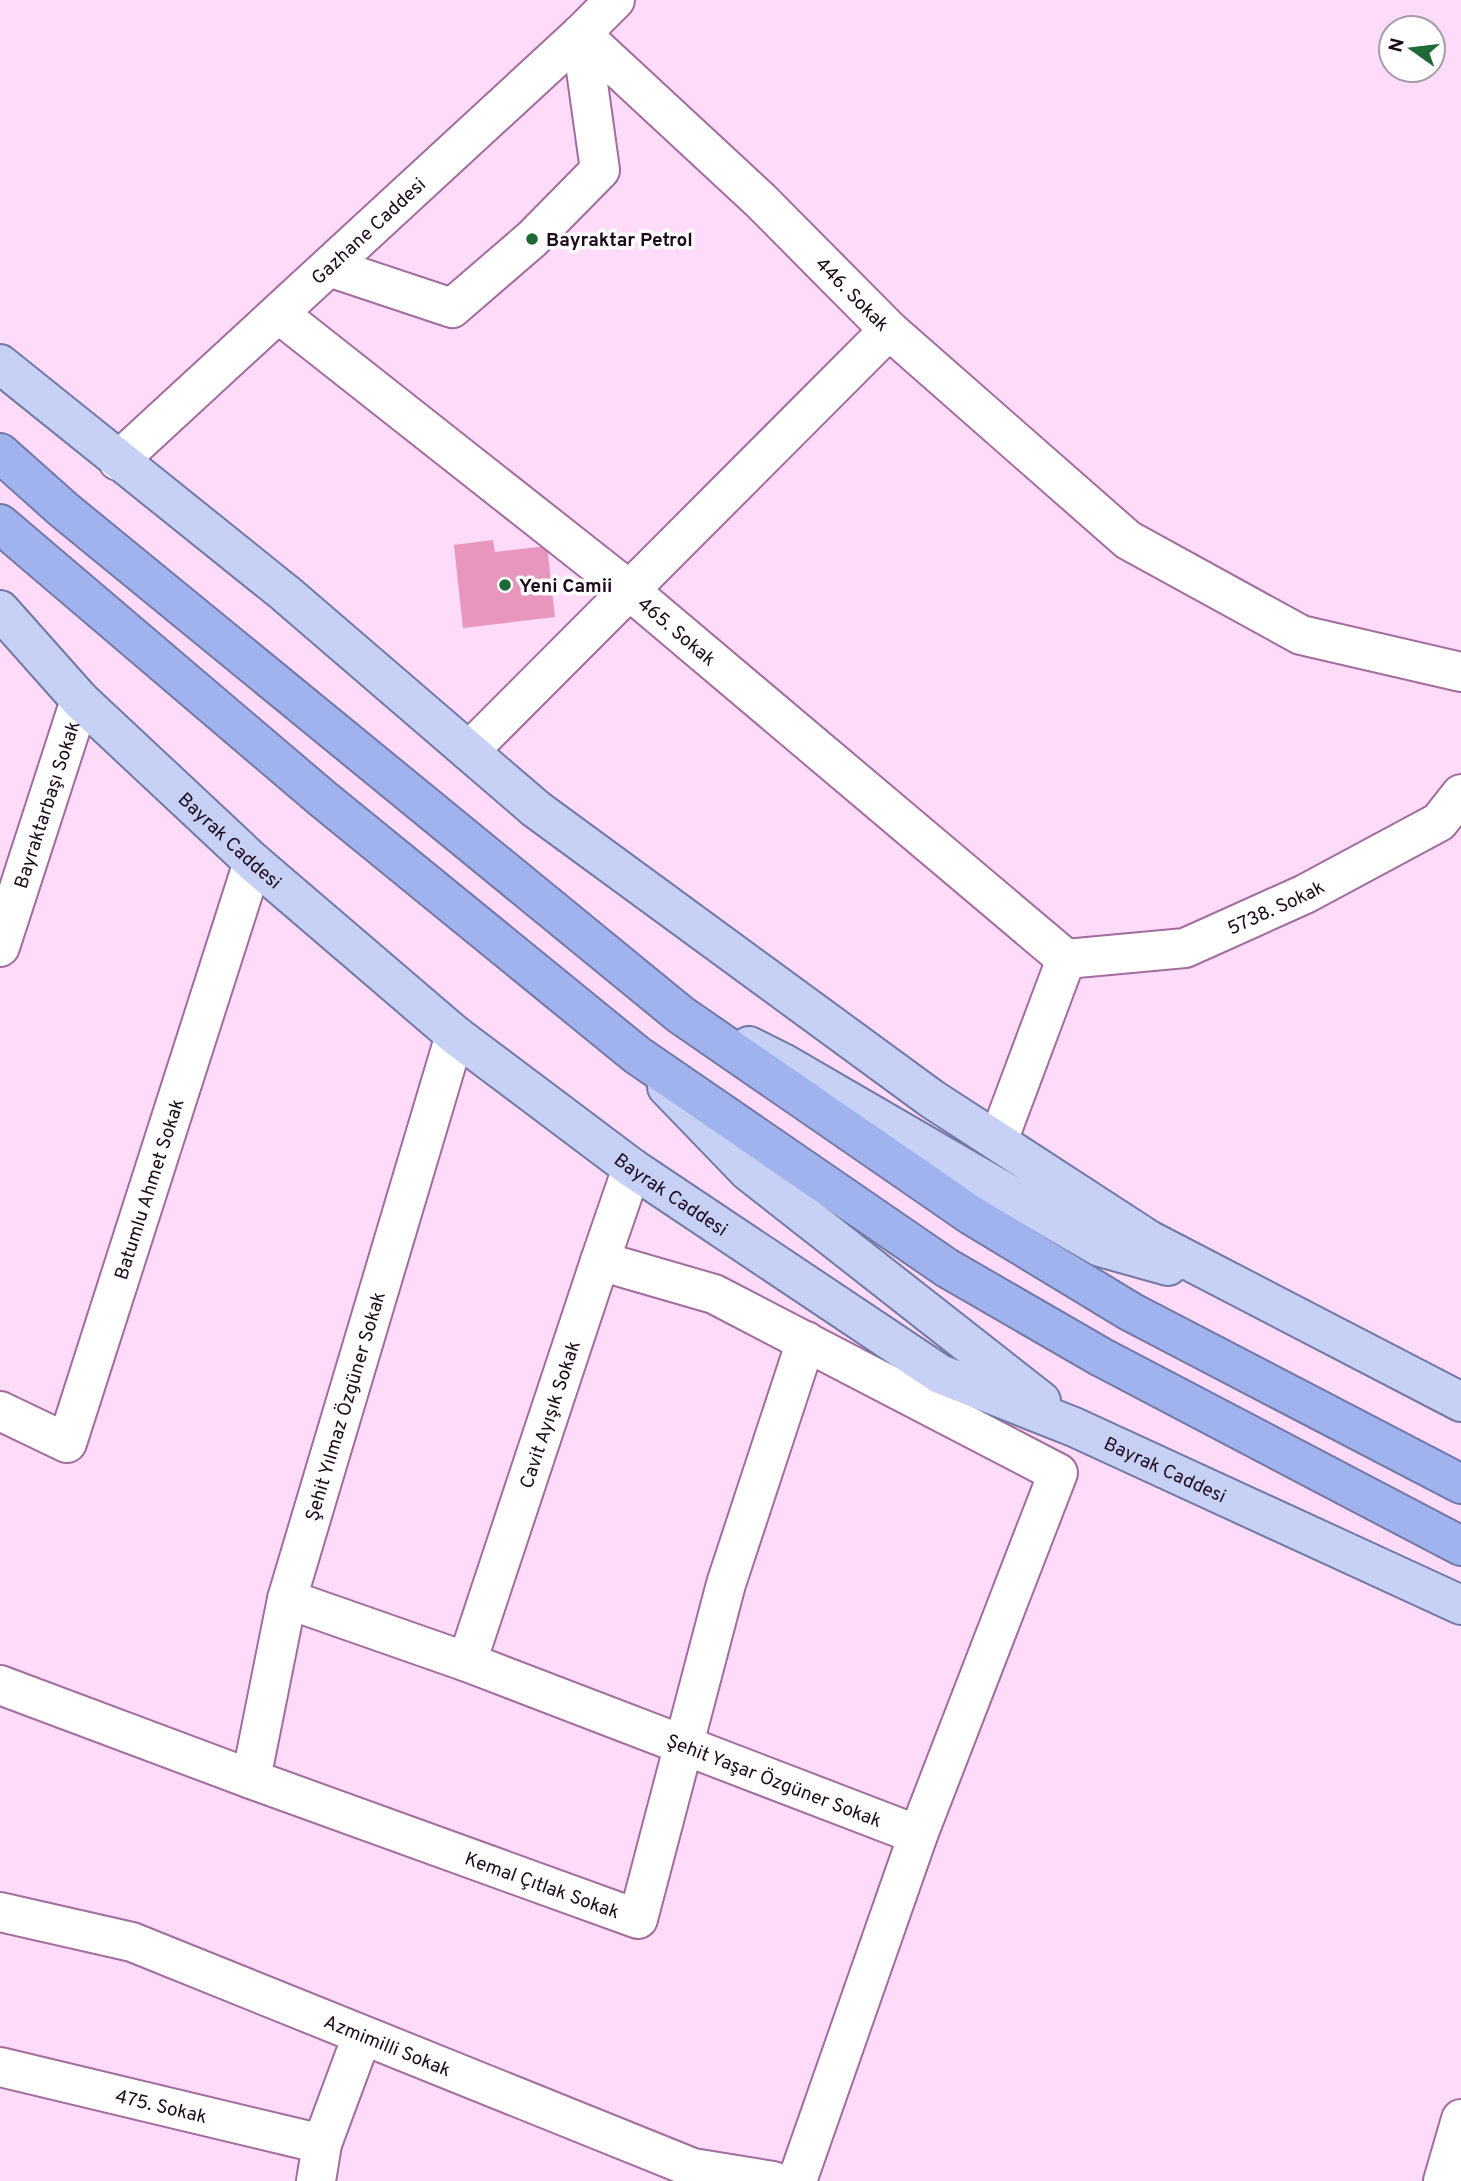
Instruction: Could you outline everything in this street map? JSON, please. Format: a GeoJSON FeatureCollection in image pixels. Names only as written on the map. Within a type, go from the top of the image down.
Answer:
{"type":"FeatureCollection","features":[{"type":"Feature","properties":{"kind":"highway"},"geometry":{"type":"LineString","coordinates":[[0,453],[64,510],[671,1007],[971,1215],[1131,1312],[1461,1484]]}},
{"type":"Feature","properties":{"kind":"highway"},"geometry":{"type":"LineString","coordinates":[[0,524],[323,799],[637,1055],[947,1268],[1101,1357],[1461,1546]]}},
{"type":"Feature","properties":{"kind":"main road"},"geometry":{"type":"LineString","coordinates":[[0,364],[285,593],[536,809],[932,1098],[1149,1240],[1461,1402]]}},
{"type":"Feature","properties":{"kind":"main road","name":"Bayrak Caddesi"},"geometry":{"type":"LineString","coordinates":[[0,610],[80,700],[253,862],[455,1035],[632,1168],[940,1374],[1074,1427],[1461,1605]]}},
{"type":"Feature","properties":{"kind":"main road"},"geometry":{"type":"LineString","coordinates":[[671,1007],[783,1063],[1100,1247],[1234,1284]]}},
{"type":"Feature","properties":{"kind":"main road"},"geometry":{"type":"LineString","coordinates":[[637,1055],[748,1171],[1074,1427]]}},
{"type":"Feature","properties":{"kind":"street","name":"Gazhane Caddesi"},"geometry":{"type":"LineString","coordinates":[[118,461],[615,0]]}},
{"type":"Feature","properties":{"kind":"street"},"geometry":{"type":"LineString","coordinates":[[329,267],[452,308],[533,239],[600,170],[581,34]]}},
{"type":"Feature","properties":{"kind":"street","name":"446. Sokak"},"geometry":{"type":"LineString","coordinates":[[469,751],[889,330],[760,200],[581,34]]}},
{"type":"Feature","properties":{"kind":"street","name":"465. Sokak"},"geometry":{"type":"LineString","coordinates":[[279,314],[629,590],[1066,959]]}},
{"type":"Feature","properties":{"kind":"street"},"geometry":{"type":"LineString","coordinates":[[889,330],[1128,540],[1301,635],[1461,672]]}},
{"type":"Feature","properties":{"kind":"street","name":"Bayraktarbaşı Sokak"},"geometry":{"type":"LineString","coordinates":[[0,947],[80,700]]}},
{"type":"Feature","properties":{"kind":"street","name":"5738. Sokak"},"geometry":{"type":"LineString","coordinates":[[1066,959],[1185,948],[1306,894],[1439,822],[1461,794]]}},
{"type":"Feature","properties":{"kind":"street","name":"Batumlu Ahmet Sokak"},"geometry":{"type":"LineString","coordinates":[[0,1411],[67,1443],[253,862]]}},
{"type":"Feature","properties":{"kind":"street"},"geometry":{"type":"LineString","coordinates":[[998,1142],[1066,959]]}},
{"type":"Feature","properties":{"kind":"street","name":"Şehit Yılmaz Özgüner Sokak"},"geometry":{"type":"LineString","coordinates":[[251,1779],[287,1599],[455,1035]]}},
{"type":"Feature","properties":{"kind":"street","name":"Cavit Ayışık Sokak"},"geometry":{"type":"LineString","coordinates":[[467,1662],[632,1168]]}},
{"type":"Feature","properties":{"kind":"street"},"geometry":{"type":"LineString","coordinates":[[600,1261],[714,1294],[1058,1473],[918,1835],[797,2181]]}},
{"type":"Feature","properties":{"kind":"street","name":"Kemal Çıtlak Sokak"},"geometry":{"type":"LineString","coordinates":[[0,1685],[638,1919],[726,1584],[806,1341]]}},
{"type":"Feature","properties":{"kind":"street","name":"Şehit Yaşar Özgüner Sokak"},"geometry":{"type":"LineString","coordinates":[[287,1599],[467,1662],[918,1835]]}},
{"type":"Feature","properties":{"kind":"street","name":"Azmimilli Sokak"},"geometry":{"type":"LineString","coordinates":[[0,1912],[132,1942],[693,2168],[774,2181]]}},
{"type":"Feature","properties":{"kind":"street"},"geometry":{"type":"LineString","coordinates":[[319,2163],[362,2036]]}},
{"type":"Feature","properties":{"kind":"street","name":"475. Sokak"},"geometry":{"type":"LineString","coordinates":[[0,2067],[319,2163]]}},
{"type":"Feature","properties":{"kind":"street"},"geometry":{"type":"LineString","coordinates":[[1443,2181],[1461,2119]]}},
{"type":"Feature","properties":{"kind":"building","name":"Yeni Camii"},"geometry":{"type":"Polygon","coordinates":[[[493,540],[495,552],[547,546],[555,617],[463,628],[454,545],[493,540]]]}},
{"type":"Feature","properties":{"kind":"place","name":"Bayraktar Petrol"},"geometry":{"type":"Point","coordinates":[532,239]}},
{"type":"Feature","properties":{"kind":"place","name":"Yeni Camii"},"geometry":{"type":"Point","coordinates":[505,585]}}]}
